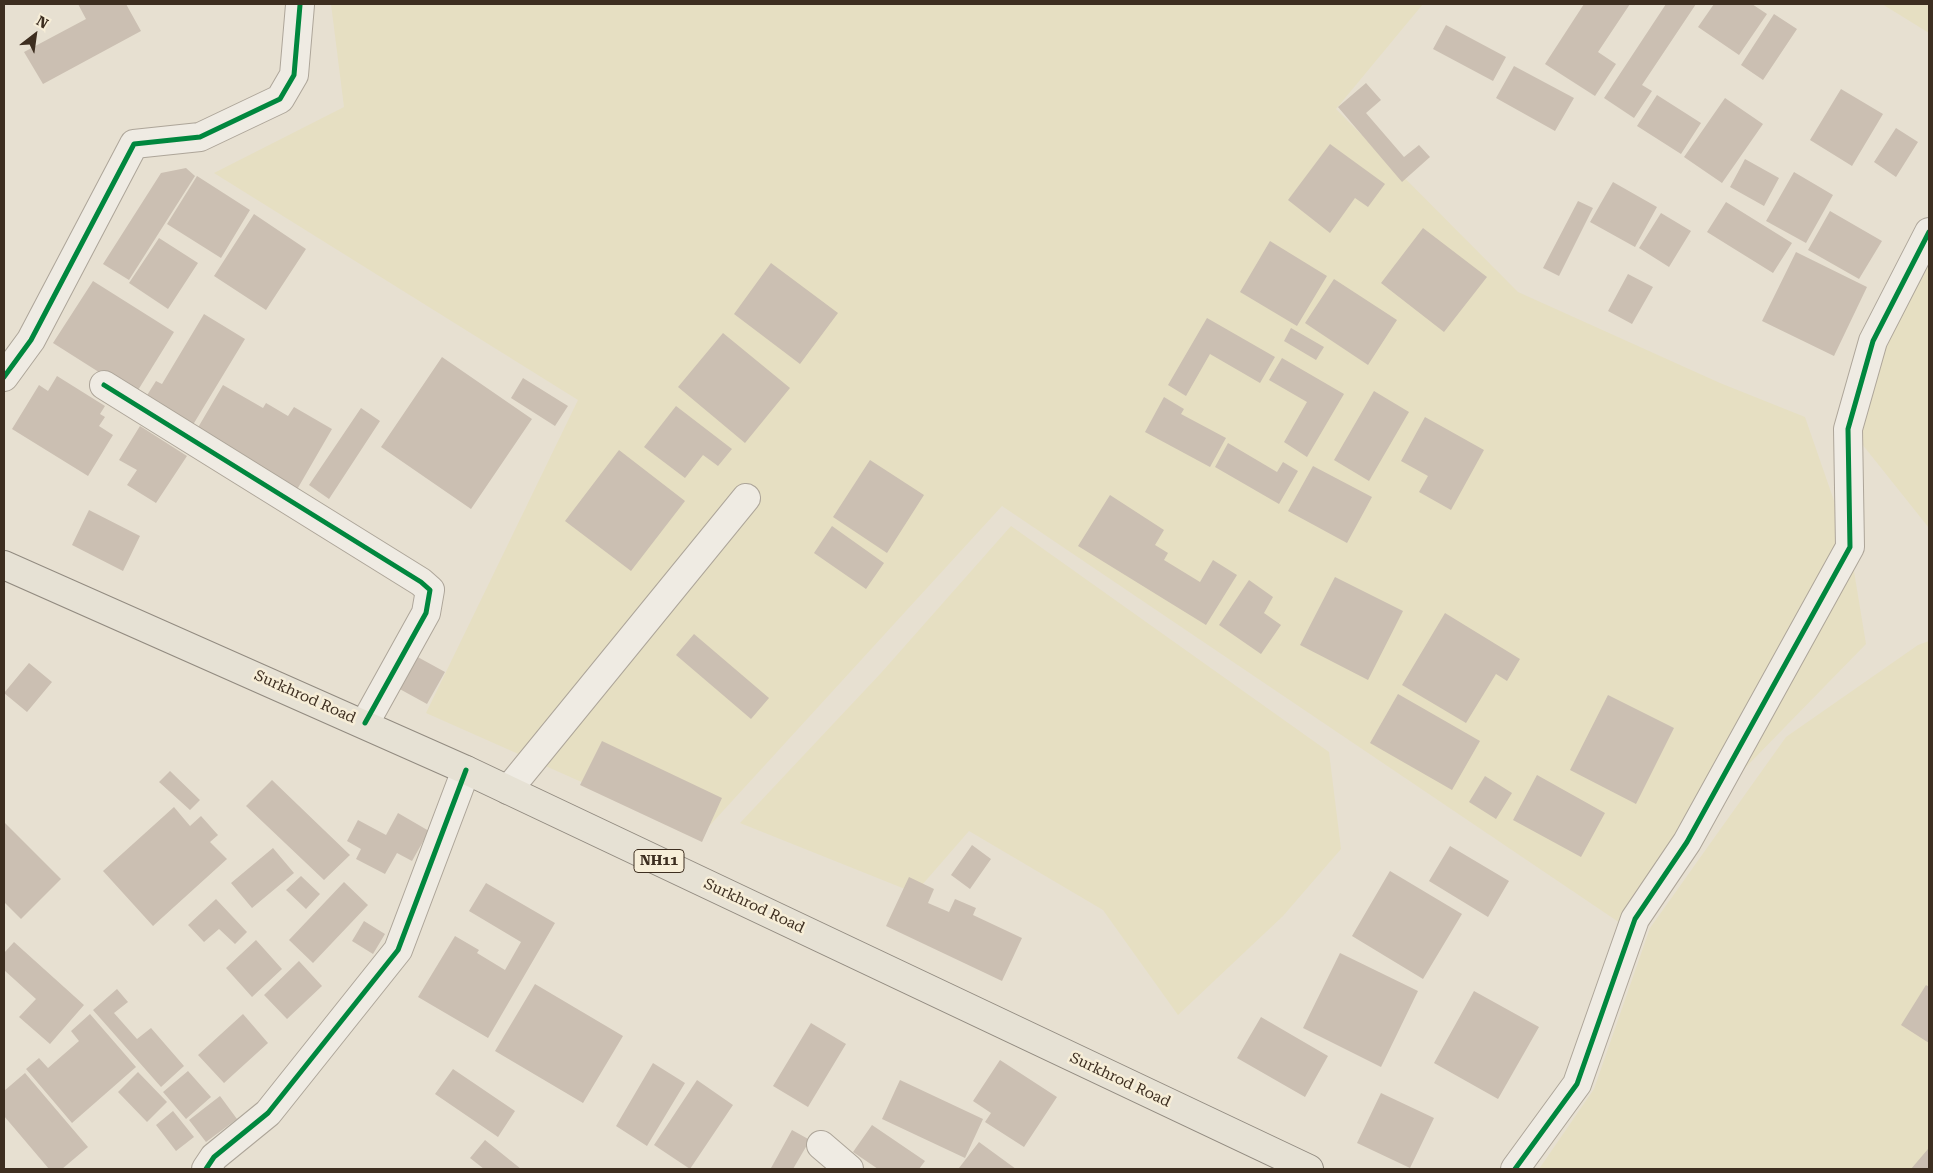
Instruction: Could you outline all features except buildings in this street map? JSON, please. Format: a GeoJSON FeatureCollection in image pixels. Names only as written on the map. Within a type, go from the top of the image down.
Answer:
{"type":"FeatureCollection","features":[{"type":"Feature","properties":{"kind":"main road","name":"Surkhrod Road"},"geometry":{"type":"LineString","coordinates":[[4,564],[365,723],[1309,1169]]}},
{"type":"Feature","properties":{"kind":"street"},"geometry":{"type":"LineString","coordinates":[[4,377],[31,340],[134,144],[200,137],[280,99],[294,75],[300,5]]}},
{"type":"Feature","properties":{"kind":"street"},"geometry":{"type":"LineString","coordinates":[[1516,1169],[1576,1084],[1635,919],[1687,842],[1850,547],[1848,429],[1873,341],[1929,232]]}},
{"type":"Feature","properties":{"kind":"street"},"geometry":{"type":"LineString","coordinates":[[104,385],[421,582],[430,590],[426,613],[365,723]]}},
{"type":"Feature","properties":{"kind":"street"},"geometry":{"type":"LineString","coordinates":[[508,790],[746,498]]}},
{"type":"Feature","properties":{"kind":"street"},"geometry":{"type":"LineString","coordinates":[[206,1169],[214,1157],[268,1113],[398,950],[466,770]]}},
{"type":"Feature","properties":{"kind":"street"},"geometry":{"type":"LineString","coordinates":[[821,1145],[849,1169]]}},
{"type":"Feature","properties":{"kind":"shaded area"},"geometry":{"type":"Polygon","coordinates":[[[331,4],[1423,4],[1336,109],[1518,292],[1720,383],[1805,417],[1850,547],[1866,644],[1744,769],[1623,925],[1002,506],[701,835],[426,713],[578,400],[214,173],[344,107],[331,4]]]}},
{"type":"Feature","properties":{"kind":"shaded area"},"geometry":{"type":"Polygon","coordinates":[[[1882,4],[1929,4],[1929,33],[1882,4]]]}},
{"type":"Feature","properties":{"kind":"shaded area"},"geometry":{"type":"Polygon","coordinates":[[[1929,252],[1929,528],[1850,429],[1929,252]]]}},
{"type":"Feature","properties":{"kind":"shaded area"},"geometry":{"type":"Polygon","coordinates":[[[1011,526],[1329,752],[1341,849],[1283,916],[1178,1015],[1103,910],[969,831],[915,893],[740,823],[881,673],[1011,526]]]}},
{"type":"Feature","properties":{"kind":"shaded area"},"geometry":{"type":"Polygon","coordinates":[[[1929,641],[1929,1169],[1539,1169],[1594,1089],[1650,928],[1786,737],[1918,645],[1929,641]]]}},
{"type":"Feature","properties":{"kind":"cycle path"},"geometry":{"type":"LineString","coordinates":[[4,377],[31,340],[134,144],[200,137],[280,99],[294,75],[300,5]]}},
{"type":"Feature","properties":{"kind":"cycle path"},"geometry":{"type":"LineString","coordinates":[[1515,1169],[1577,1084],[1635,919],[1687,842],[1850,547],[1848,429],[1873,341],[1929,232]]}},
{"type":"Feature","properties":{"kind":"cycle path"},"geometry":{"type":"LineString","coordinates":[[104,385],[421,582],[430,590],[426,613],[365,723]]}},
{"type":"Feature","properties":{"kind":"cycle path"},"geometry":{"type":"LineString","coordinates":[[206,1169],[214,1157],[268,1113],[398,950],[466,770]]}}]}
